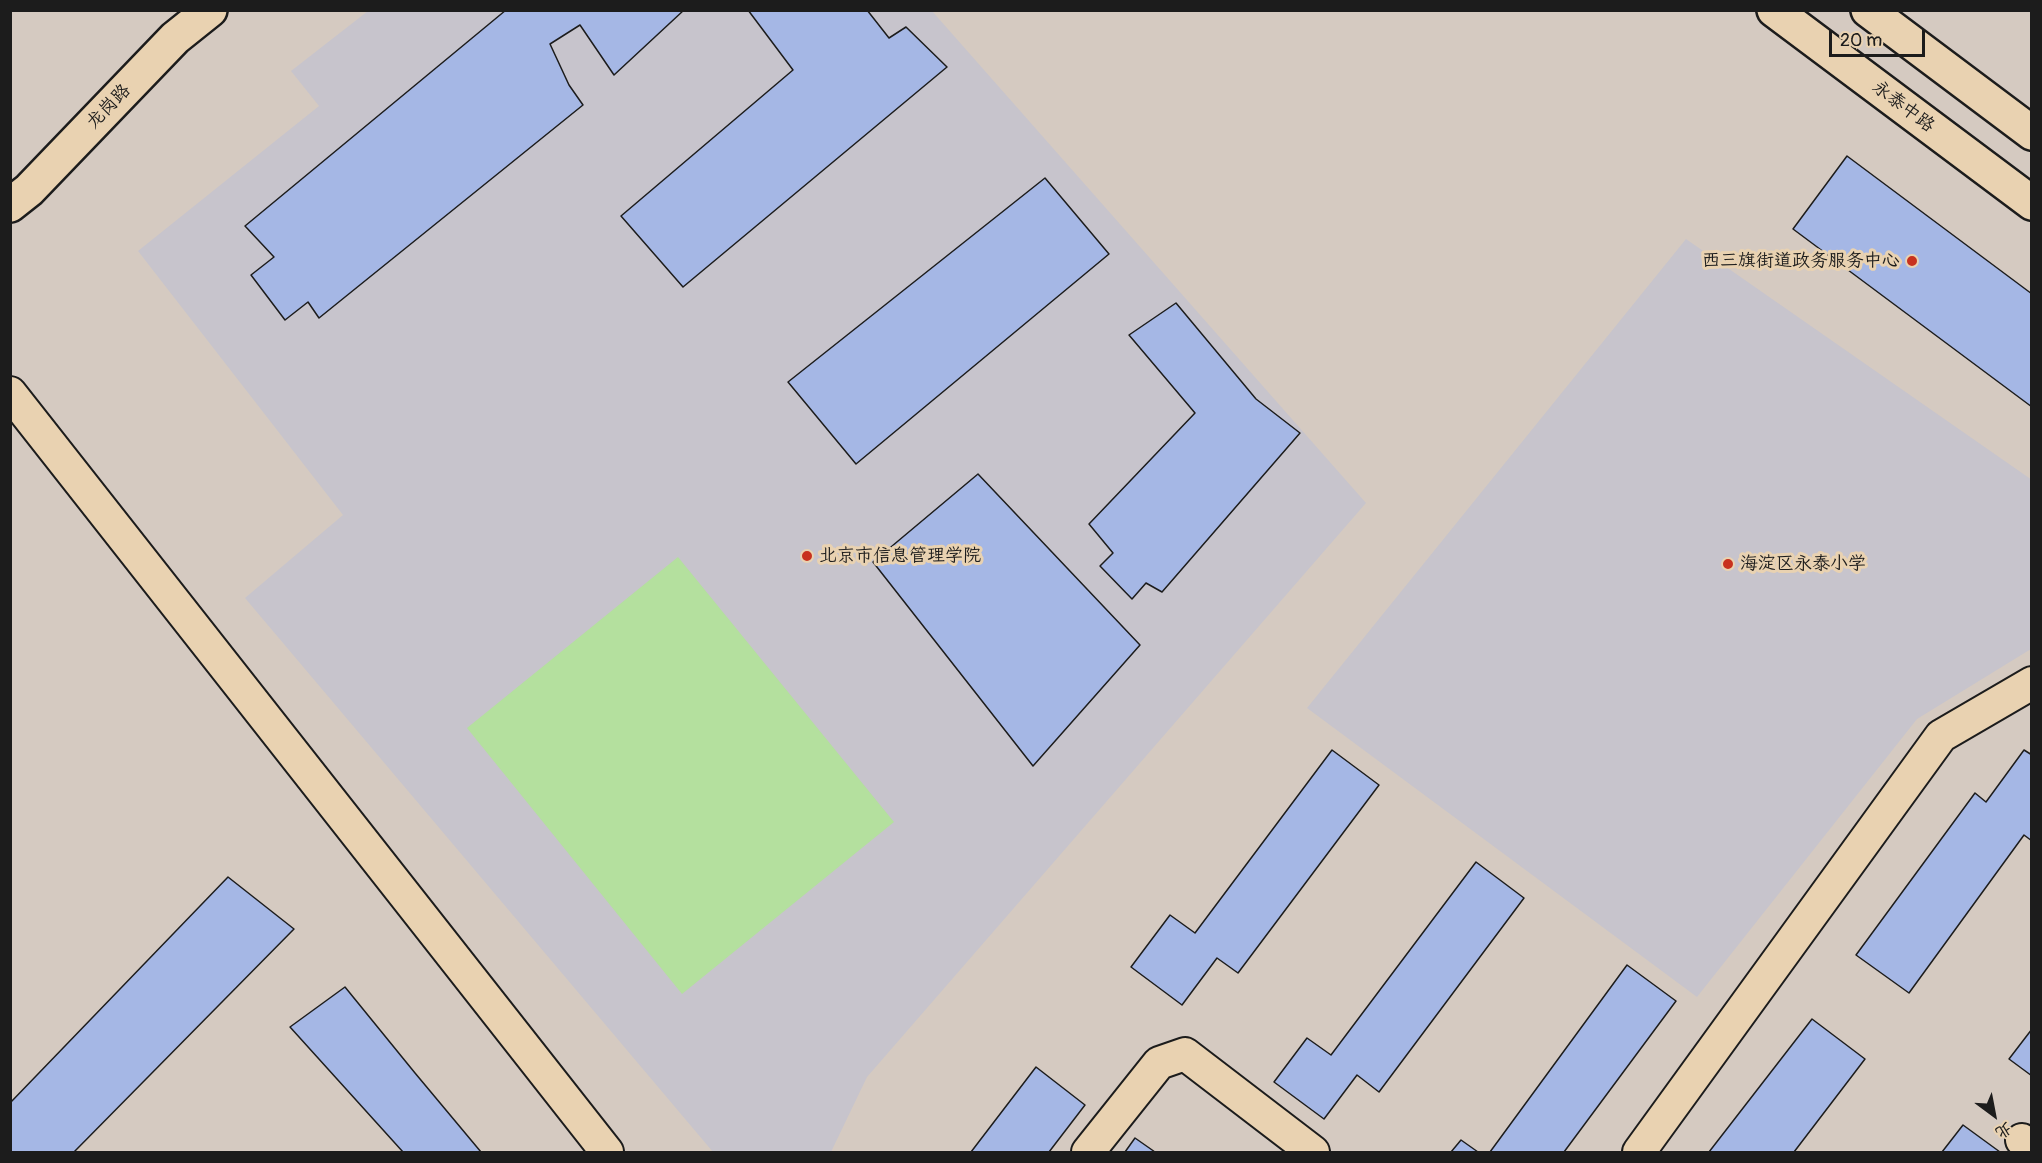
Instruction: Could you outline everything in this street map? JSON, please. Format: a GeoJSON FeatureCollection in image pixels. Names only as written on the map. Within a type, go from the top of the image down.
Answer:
{"type":"FeatureCollection","features":[{"type":"Feature","properties":{"kind":"main road","name":"龙岗路"},"geometry":{"type":"LineString","coordinates":[[10,205],[29,190],[175,39],[210,10]]}},
{"type":"Feature","properties":{"kind":"main road","name":"永泰中路"},"geometry":{"type":"LineString","coordinates":[[1774,10],[2031,203]]}},
{"type":"Feature","properties":{"kind":"main road"},"geometry":{"type":"LineString","coordinates":[[1868,10],[2031,133]]}},
{"type":"Feature","properties":{"kind":"street"},"geometry":{"type":"LineString","coordinates":[[10,393],[607,1152]]}},
{"type":"Feature","properties":{"kind":"street"},"geometry":{"type":"LineString","coordinates":[[1639,1152],[1941,736],[2031,683]]}},
{"type":"Feature","properties":{"kind":"street"},"geometry":{"type":"LineString","coordinates":[[1088,1152],[1159,1063],[1185,1054],[1313,1152]]}},
{"type":"Feature","properties":{"kind":"shaded area","name":"北京市信息管理学院"},"geometry":{"type":"Polygon","coordinates":[[[368,11],[932,11],[1366,503],[867,1077],[831,1152],[713,1152],[245,598],[343,515],[138,251],[319,106],[291,71],[368,11]]]}},
{"type":"Feature","properties":{"kind":"shaded area","name":"海淀区永泰小学"},"geometry":{"type":"Polygon","coordinates":[[[1686,239],[2032,480],[2031,649],[1917,719],[1697,997],[1307,708],[1686,239]]]}},
{"type":"Feature","properties":{"kind":"green space"},"geometry":{"type":"Polygon","coordinates":[[[678,557],[894,822],[682,994],[467,728],[678,557]]]}},
{"type":"Feature","properties":{"kind":"building"},"geometry":{"type":"Polygon","coordinates":[[[506,10],[684,10],[614,75],[580,25],[550,44],[569,85],[583,105],[319,318],[308,302],[285,320],[251,275],[274,257],[245,226],[506,10]]]}},
{"type":"Feature","properties":{"kind":"building"},"geometry":{"type":"Polygon","coordinates":[[[748,10],[867,10],[889,38],[906,27],[947,67],[683,287],[621,216],[793,70],[748,10]]]}},
{"type":"Feature","properties":{"kind":"building","name":"西三旗街道政务服务中心"},"geometry":{"type":"Polygon","coordinates":[[[1847,156],[2032,294],[2032,407],[1793,229],[1847,156]]]}},
{"type":"Feature","properties":{"kind":"building"},"geometry":{"type":"Polygon","coordinates":[[[1045,178],[1109,254],[856,464],[788,382],[1045,178]]]}},
{"type":"Feature","properties":{"kind":"building"},"geometry":{"type":"Polygon","coordinates":[[[1176,303],[1256,399],[1300,433],[1162,592],[1146,583],[1132,599],[1100,566],[1113,553],[1089,524],[1195,413],[1129,335],[1176,303]]]}},
{"type":"Feature","properties":{"kind":"building"},"geometry":{"type":"Polygon","coordinates":[[[978,474],[1140,645],[1033,766],[873,562],[978,474]]]}},
{"type":"Feature","properties":{"kind":"building"},"geometry":{"type":"Polygon","coordinates":[[[1332,750],[1379,785],[1238,973],[1217,958],[1182,1005],[1131,967],[1170,915],[1195,933],[1332,750]]]}},
{"type":"Feature","properties":{"kind":"building"},"geometry":{"type":"Polygon","coordinates":[[[2024,750],[2032,755],[2032,841],[2024,835],[1909,993],[1856,955],[1975,793],[1986,802],[2024,750]]]}},
{"type":"Feature","properties":{"kind":"building"},"geometry":{"type":"Polygon","coordinates":[[[1476,862],[1524,898],[1379,1092],[1357,1075],[1324,1119],[1274,1082],[1307,1038],[1331,1055],[1476,862]]]}},
{"type":"Feature","properties":{"kind":"building"},"geometry":{"type":"Polygon","coordinates":[[[228,877],[294,929],[74,1152],[10,1152],[10,1103],[228,877]]]}},
{"type":"Feature","properties":{"kind":"building"},"geometry":{"type":"Polygon","coordinates":[[[1627,965],[1676,1001],[1564,1152],[1490,1152],[1627,965]]]}},
{"type":"Feature","properties":{"kind":"building"},"geometry":{"type":"Polygon","coordinates":[[[345,987],[481,1152],[403,1152],[290,1027],[345,987]]]}},
{"type":"Feature","properties":{"kind":"building"},"geometry":{"type":"Polygon","coordinates":[[[1812,1019],[1865,1059],[1794,1152],[1709,1152],[1812,1019]]]}},
{"type":"Feature","properties":{"kind":"building"},"geometry":{"type":"Polygon","coordinates":[[[2032,1029],[2032,1076],[2009,1059],[2032,1029]]]}},
{"type":"Feature","properties":{"kind":"building"},"geometry":{"type":"Polygon","coordinates":[[[1036,1067],[1085,1105],[1049,1152],[971,1152],[1036,1067]]]}},
{"type":"Feature","properties":{"kind":"building"},"geometry":{"type":"Polygon","coordinates":[[[1963,1125],[2000,1152],[1942,1152],[1963,1125]]]}},
{"type":"Feature","properties":{"kind":"building"},"geometry":{"type":"Polygon","coordinates":[[[1135,1138],[1155,1152],[1125,1152],[1135,1138]]]}},
{"type":"Feature","properties":{"kind":"building"},"geometry":{"type":"Polygon","coordinates":[[[1461,1140],[1478,1152],[1451,1152],[1461,1140]]]}},
{"type":"Feature","properties":{"kind":"place","name":"西三旗街道政务服务中心"},"geometry":{"type":"Point","coordinates":[1912,261]}},
{"type":"Feature","properties":{"kind":"place","name":"北京市信息管理学院"},"geometry":{"type":"Point","coordinates":[807,556]}},
{"type":"Feature","properties":{"kind":"place","name":"海淀区永泰小学"},"geometry":{"type":"Point","coordinates":[1728,564]}}]}
